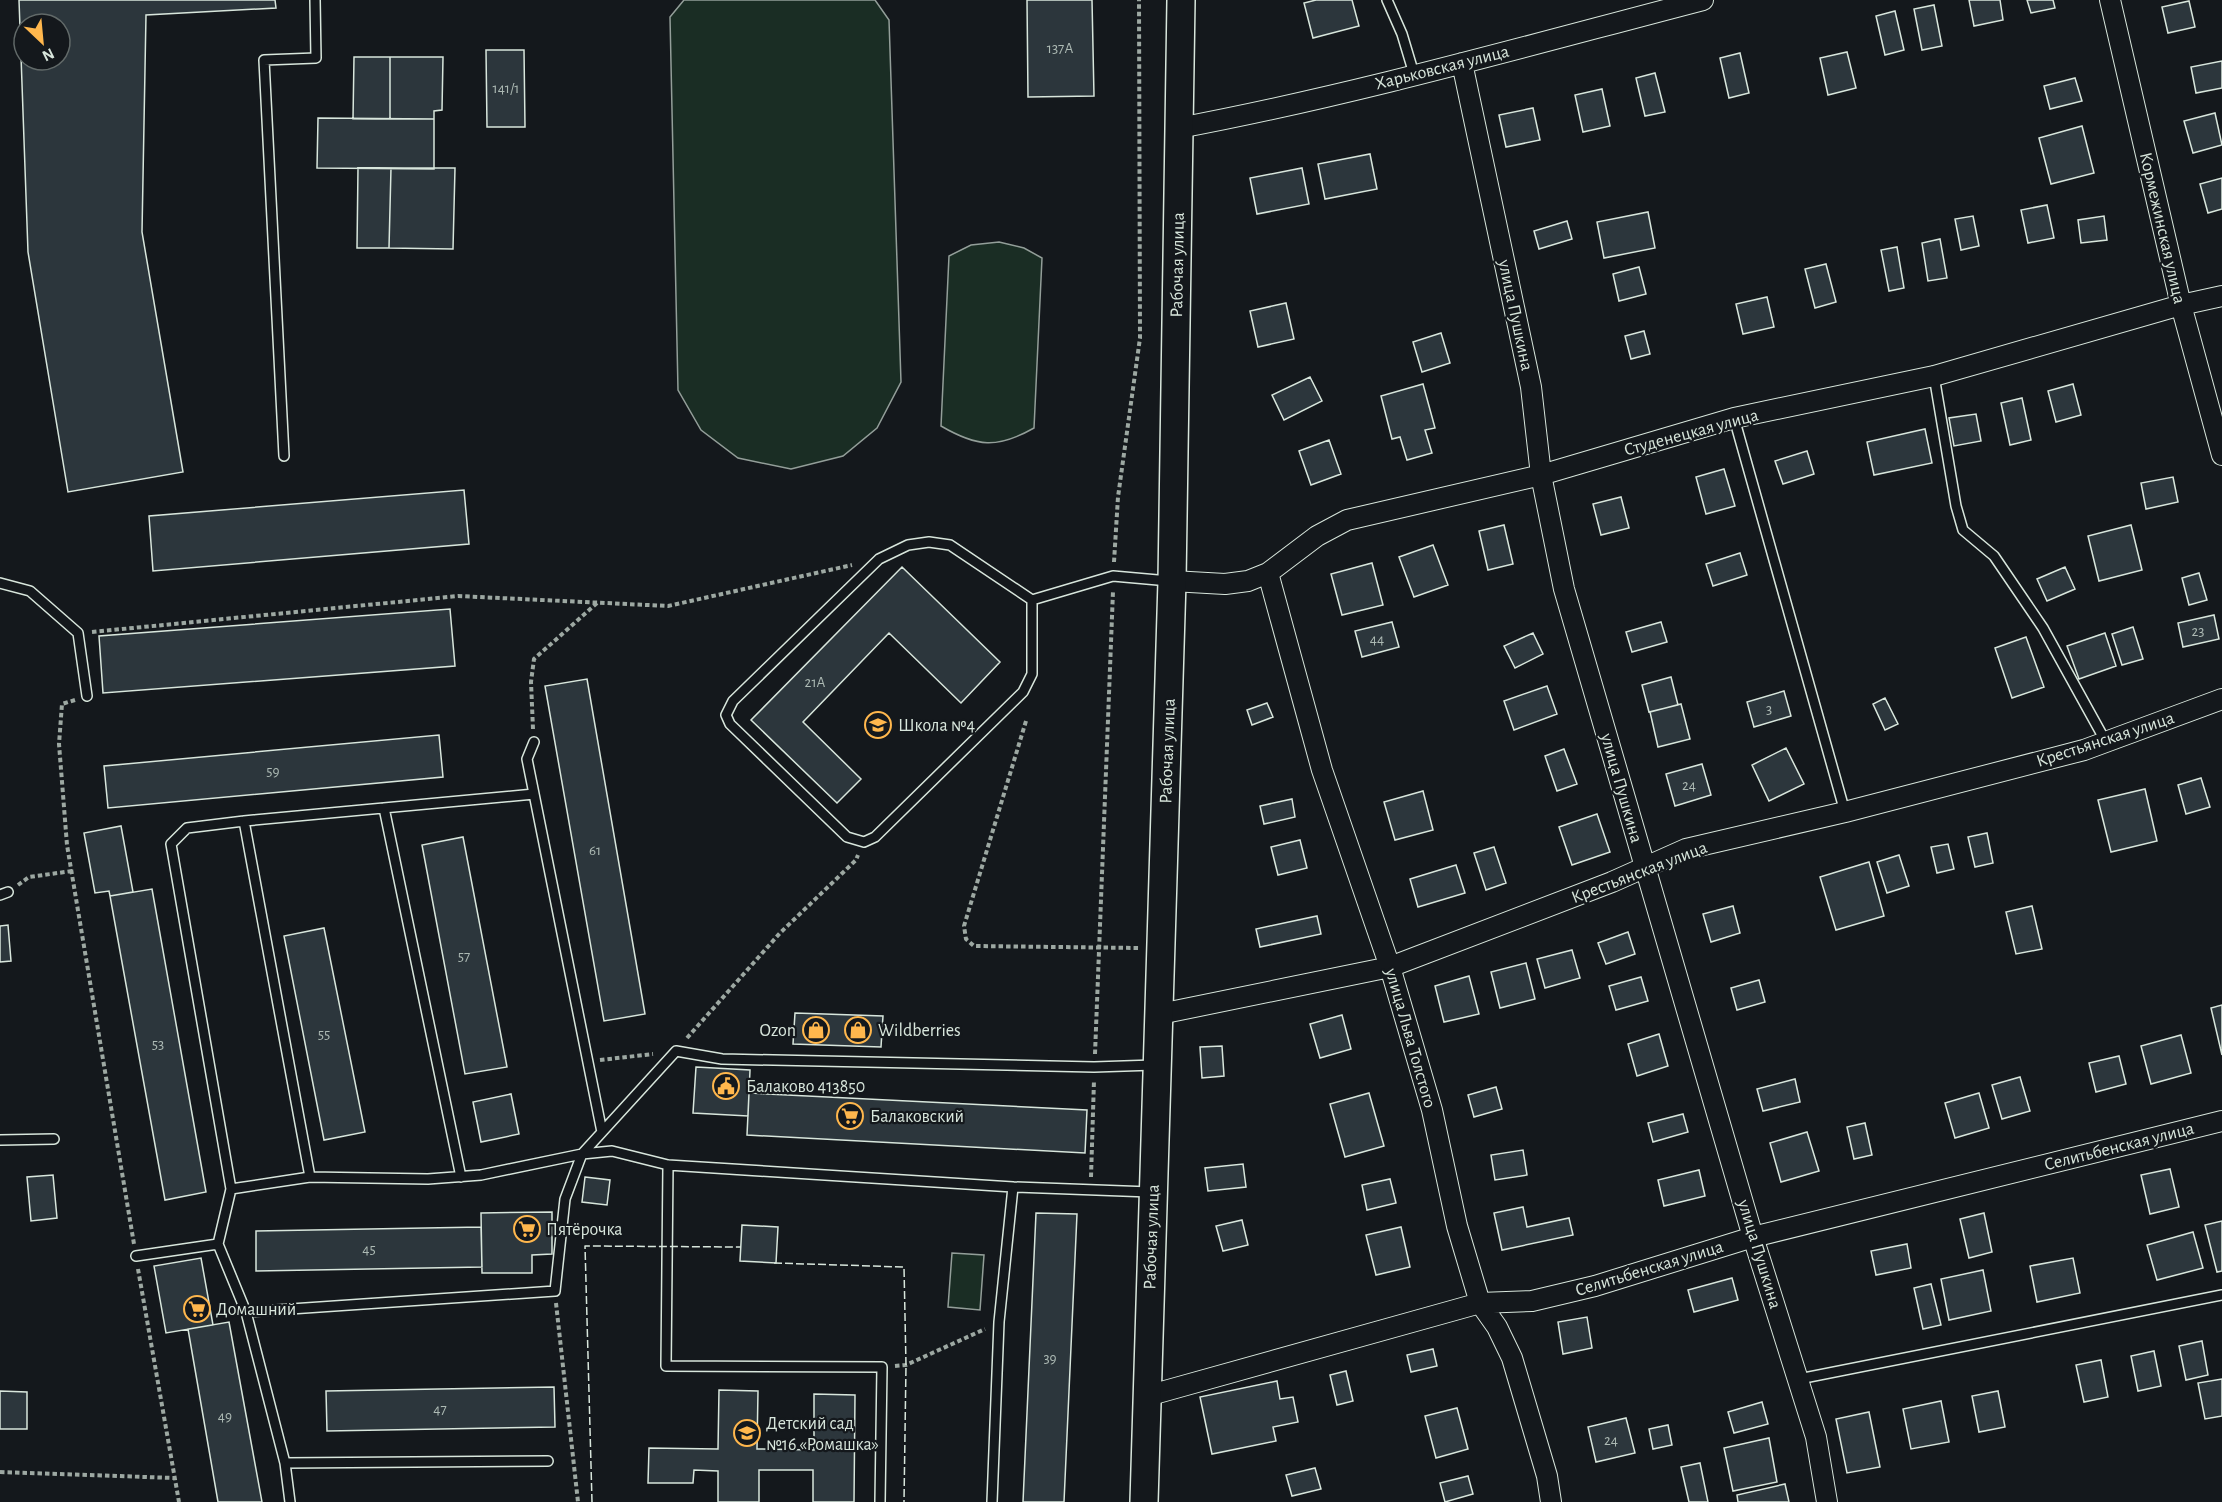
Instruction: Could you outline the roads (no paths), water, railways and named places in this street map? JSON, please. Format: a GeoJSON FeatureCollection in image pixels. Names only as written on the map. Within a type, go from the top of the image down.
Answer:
{"type":"FeatureCollection","features":[{"type":"Feature","properties":{"kind":"street","name":"Рабочая улица"},"geometry":{"type":"LineString","coordinates":[[1144,1502],[1172,581],[1181,0]]}},
{"type":"Feature","properties":{"kind":"street","name":"Харьковская улица"},"geometry":{"type":"LineString","coordinates":[[1179,128],[1231,118],[1462,63],[1703,0]]}},
{"type":"Feature","properties":{"kind":"street","name":"Кормежинская улица"},"geometry":{"type":"LineString","coordinates":[[2110,0],[2181,305],[2222,455]]}},
{"type":"Feature","properties":{"kind":"street","name":"улица Пушкина"},"geometry":{"type":"LineString","coordinates":[[1462,63],[1531,387],[1541,475],[1564,589],[1754,1237],[1816,1437],[1827,1502]]}},
{"type":"Feature","properties":{"kind":"street","name":"Студенецкая улица"},"geometry":{"type":"LineString","coordinates":[[1172,581],[1225,584],[1248,581],[1268,573],[1317,536],[1347,520],[1541,475],[1734,418],[1934,376],[2181,305],[2222,296]]}},
{"type":"Feature","properties":{"kind":"street","name":"улица Льва Толстого"},"geometry":{"type":"LineString","coordinates":[[1268,573],[1322,770],[1390,967],[1432,1110],[1456,1227],[1480,1303],[1497,1327],[1512,1358],[1547,1476],[1551,1502]]}},
{"type":"Feature","properties":{"kind":"street","name":"Крестьянская улица"},"geometry":{"type":"LineString","coordinates":[[1160,1014],[1390,967],[1612,882],[1686,849],[1845,812],[2084,750],[2222,699]]}},
{"type":"Feature","properties":{"kind":"street","name":"Селитьбенская улица"},"geometry":{"type":"LineString","coordinates":[[1147,1396],[1480,1303],[1532,1301],[1595,1286],[1754,1237],[2222,1121]]}},
{"type":"Feature","properties":{"kind":"lane"},"geometry":{"type":"LineString","coordinates":[[284,456],[264,60],[316,58],[315,0]]}},
{"type":"Feature","properties":{"kind":"lane"},"geometry":{"type":"LineString","coordinates":[[1387,0],[1402,34],[1414,74]]}},
{"type":"Feature","properties":{"kind":"lane"},"geometry":{"type":"LineString","coordinates":[[1934,376],[1956,506],[1963,530],[1994,556],[2043,628],[2106,742]]}},
{"type":"Feature","properties":{"kind":"lane"},"geometry":{"type":"LineString","coordinates":[[1734,418],[1845,812]]}},
{"type":"Feature","properties":{"kind":"lane"},"geometry":{"type":"LineString","coordinates":[[929,542],[950,545],[1032,600],[1032,674],[1023,692],[875,837],[864,842],[847,837],[730,724],[726,715],[733,701],[879,559],[908,545],[929,542]]}},
{"type":"Feature","properties":{"kind":"lane"},"geometry":{"type":"LineString","coordinates":[[1032,600],[1113,576],[1172,581]]}},
{"type":"Feature","properties":{"kind":"lane"},"geometry":{"type":"LineString","coordinates":[[0,583],[30,591],[78,633],[87,696]]}},
{"type":"Feature","properties":{"kind":"lane"},"geometry":{"type":"LineString","coordinates":[[534,742],[527,759],[602,1132]]}},
{"type":"Feature","properties":{"kind":"lane"},"geometry":{"type":"LineString","coordinates":[[290,1502],[285,1463],[246,1312],[218,1244],[231,1189],[171,844],[187,828],[534,794]]}},
{"type":"Feature","properties":{"kind":"lane"},"geometry":{"type":"LineString","coordinates":[[384,808],[462,1176]]}},
{"type":"Feature","properties":{"kind":"lane"},"geometry":{"type":"LineString","coordinates":[[244,821],[310,1177]]}},
{"type":"Feature","properties":{"kind":"lane"},"geometry":{"type":"LineString","coordinates":[[246,1312],[555,1291],[565,1199],[582,1154],[675,1051],[722,1059],[1094,1067],[1158,1065]]}},
{"type":"Feature","properties":{"kind":"lane"},"geometry":{"type":"LineString","coordinates":[[0,1140],[54,1139]]}},
{"type":"Feature","properties":{"kind":"lane"},"geometry":{"type":"LineString","coordinates":[[231,1189],[310,1177],[428,1179],[481,1175],[582,1154],[612,1151],[668,1165],[1013,1187],[1153,1192]]}},
{"type":"Feature","properties":{"kind":"lane"},"geometry":{"type":"LineString","coordinates":[[668,1165],[666,1366],[882,1367],[880,1502]]}},
{"type":"Feature","properties":{"kind":"lane"},"geometry":{"type":"LineString","coordinates":[[992,1502],[999,1322],[1013,1187]]}},
{"type":"Feature","properties":{"kind":"lane"},"geometry":{"type":"LineString","coordinates":[[136,1256],[218,1244]]}},
{"type":"Feature","properties":{"kind":"lane"},"geometry":{"type":"LineString","coordinates":[[1799,1379],[2222,1295]]}},
{"type":"Feature","properties":{"kind":"lane"},"geometry":{"type":"LineString","coordinates":[[285,1463],[549,1461]]}},
{"type":"Feature","properties":{"kind":"place","name":"Школа №4"},"geometry":{"type":"Point","coordinates":[878,725]}},
{"type":"Feature","properties":{"kind":"place","name":"Ozon"},"geometry":{"type":"Point","coordinates":[816,1030]}},
{"type":"Feature","properties":{"kind":"place","name":"Wildberries"},"geometry":{"type":"Point","coordinates":[858,1030]}},
{"type":"Feature","properties":{"kind":"place","name":"Балаково 413850"},"geometry":{"type":"Point","coordinates":[726,1086]}},
{"type":"Feature","properties":{"kind":"place","name":"Балаковский"},"geometry":{"type":"Point","coordinates":[850,1116]}},
{"type":"Feature","properties":{"kind":"place","name":"Пятёрочка"},"geometry":{"type":"Point","coordinates":[527,1229]}},
{"type":"Feature","properties":{"kind":"place","name":"Домашний"},"geometry":{"type":"Point","coordinates":[197,1309]}},
{"type":"Feature","properties":{"kind":"place","name":"Детский сад №16 «Ромашка»"},"geometry":{"type":"Point","coordinates":[747,1433]}}]}
